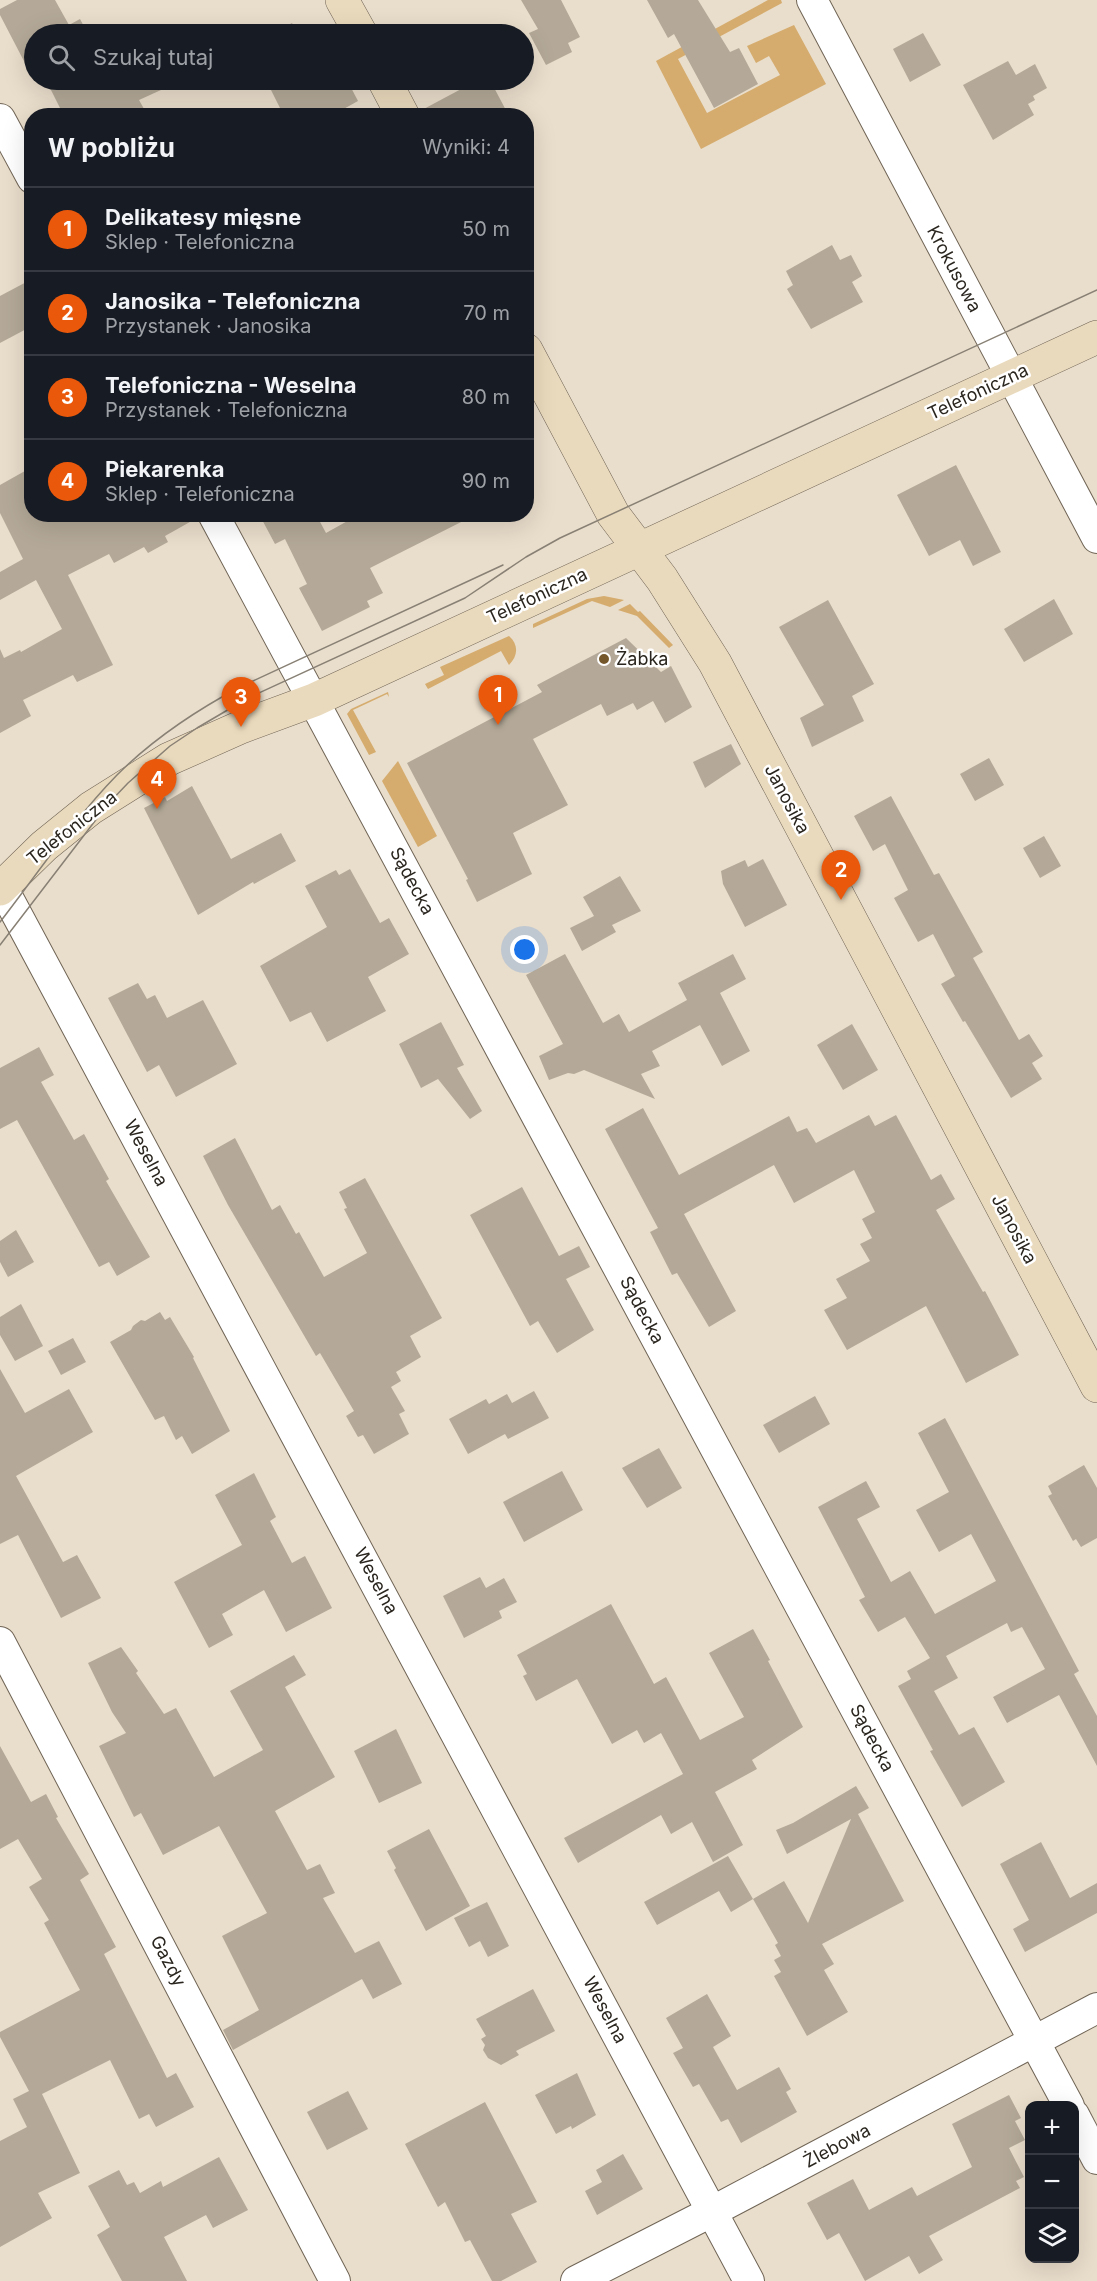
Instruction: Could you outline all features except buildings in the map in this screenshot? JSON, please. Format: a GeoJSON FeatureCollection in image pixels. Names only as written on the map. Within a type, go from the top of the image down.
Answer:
{"type":"FeatureCollection","features":[{"type":"Feature","properties":{"kind":"street"},"geometry":{"type":"LineString","coordinates":[[342,0],[355,24]]}},
{"type":"Feature","properties":{"kind":"street","name":"Krokusowa"},"geometry":{"type":"LineString","coordinates":[[812,0],[1097,538]]}},
{"type":"Feature","properties":{"kind":"street"},"geometry":{"type":"LineString","coordinates":[[389,90],[399,108]]}},
{"type":"Feature","properties":{"kind":"street"},"geometry":{"type":"LineString","coordinates":[[0,119],[24,163]]}},
{"type":"Feature","properties":{"kind":"street","name":"Telefoniczna"},"geometry":{"type":"LineString","coordinates":[[1,886],[44,846],[91,808],[168,759],[241,727],[314,699],[1097,337]]}},
{"type":"Feature","properties":{"kind":"street","name":"Janosika"},"geometry":{"type":"LineString","coordinates":[[534,365],[613,514],[690,620],[730,691],[1097,1386]]}},
{"type":"Feature","properties":{"kind":"street","name":"Sądecka"},"geometry":{"type":"LineString","coordinates":[[217,522],[1066,2101]]}},
{"type":"Feature","properties":{"kind":"street","name":"Weselna"},"geometry":{"type":"LineString","coordinates":[[1,886],[749,2281]]}},
{"type":"Feature","properties":{"kind":"street","name":"Gazdy"},"geometry":{"type":"LineString","coordinates":[[0,1642],[335,2281]]}},
{"type":"Feature","properties":{"kind":"street","name":"Żlebowa"},"geometry":{"type":"LineString","coordinates":[[576,2281],[1097,2008]]}},
{"type":"Feature","properties":{"kind":"street"},"geometry":{"type":"LineString","coordinates":[[1079,2125],[1097,2159]]}},
{"type":"Feature","properties":{"kind":"shaded area"},"geometry":{"type":"Polygon","coordinates":[[[768,0],[781,0],[782,3],[678,59],[707,113],[780,75],[769,56],[756,63],[747,46],[794,25],[826,84],[701,149],[656,61],[768,0]]]}},
{"type":"Feature","properties":{"kind":"shaded area"},"geometry":{"type":"Polygon","coordinates":[[[604,596],[624,600],[610,607],[592,601],[533,628],[533,624],[587,599],[604,596]]]}},
{"type":"Feature","properties":{"kind":"shaded area"},"geometry":{"type":"Polygon","coordinates":[[[630,604],[638,612],[640,611],[673,645],[669,648],[637,616],[618,610],[630,604]]]}},
{"type":"Feature","properties":{"kind":"shaded area"},"geometry":{"type":"Polygon","coordinates":[[[509,636],[516,650],[509,665],[501,651],[428,689],[425,684],[444,675],[440,667],[509,636]]]}},
{"type":"Feature","properties":{"kind":"shaded area"},"geometry":{"type":"Polygon","coordinates":[[[388,692],[389,697],[387,694],[353,710],[376,752],[369,755],[347,714],[351,709],[388,692]]]}},
{"type":"Feature","properties":{"kind":"shaded area"},"geometry":{"type":"Polygon","coordinates":[[[398,761],[437,836],[418,847],[382,781],[398,761]]]}},
{"type":"Feature","properties":{"kind":"tram line"},"geometry":{"type":"LineString","coordinates":[[0,945],[108,804],[170,746],[197,728],[248,698],[465,598],[526,557],[560,538],[1097,290]]}},
{"type":"Feature","properties":{"kind":"tram line"},"geometry":{"type":"LineString","coordinates":[[0,922],[101,792],[145,749],[175,726],[240,687],[503,565]]}},
{"type":"Feature","properties":{"kind":"place","name":"Żabka"},"geometry":{"type":"Point","coordinates":[604,659]}},
{"type":"Feature","properties":{"kind":"place","name":"Delikatesy mięsne"},"geometry":{"type":"Point","coordinates":[498,725]}},
{"type":"Feature","properties":{"kind":"place","name":"Telefoniczna - Weselna"},"geometry":{"type":"Point","coordinates":[241,727]}},
{"type":"Feature","properties":{"kind":"place","name":"Piekarenka"},"geometry":{"type":"Point","coordinates":[157,809]}},
{"type":"Feature","properties":{"kind":"place","name":"Janosika - Telefoniczna"},"geometry":{"type":"Point","coordinates":[841,900]}}]}
